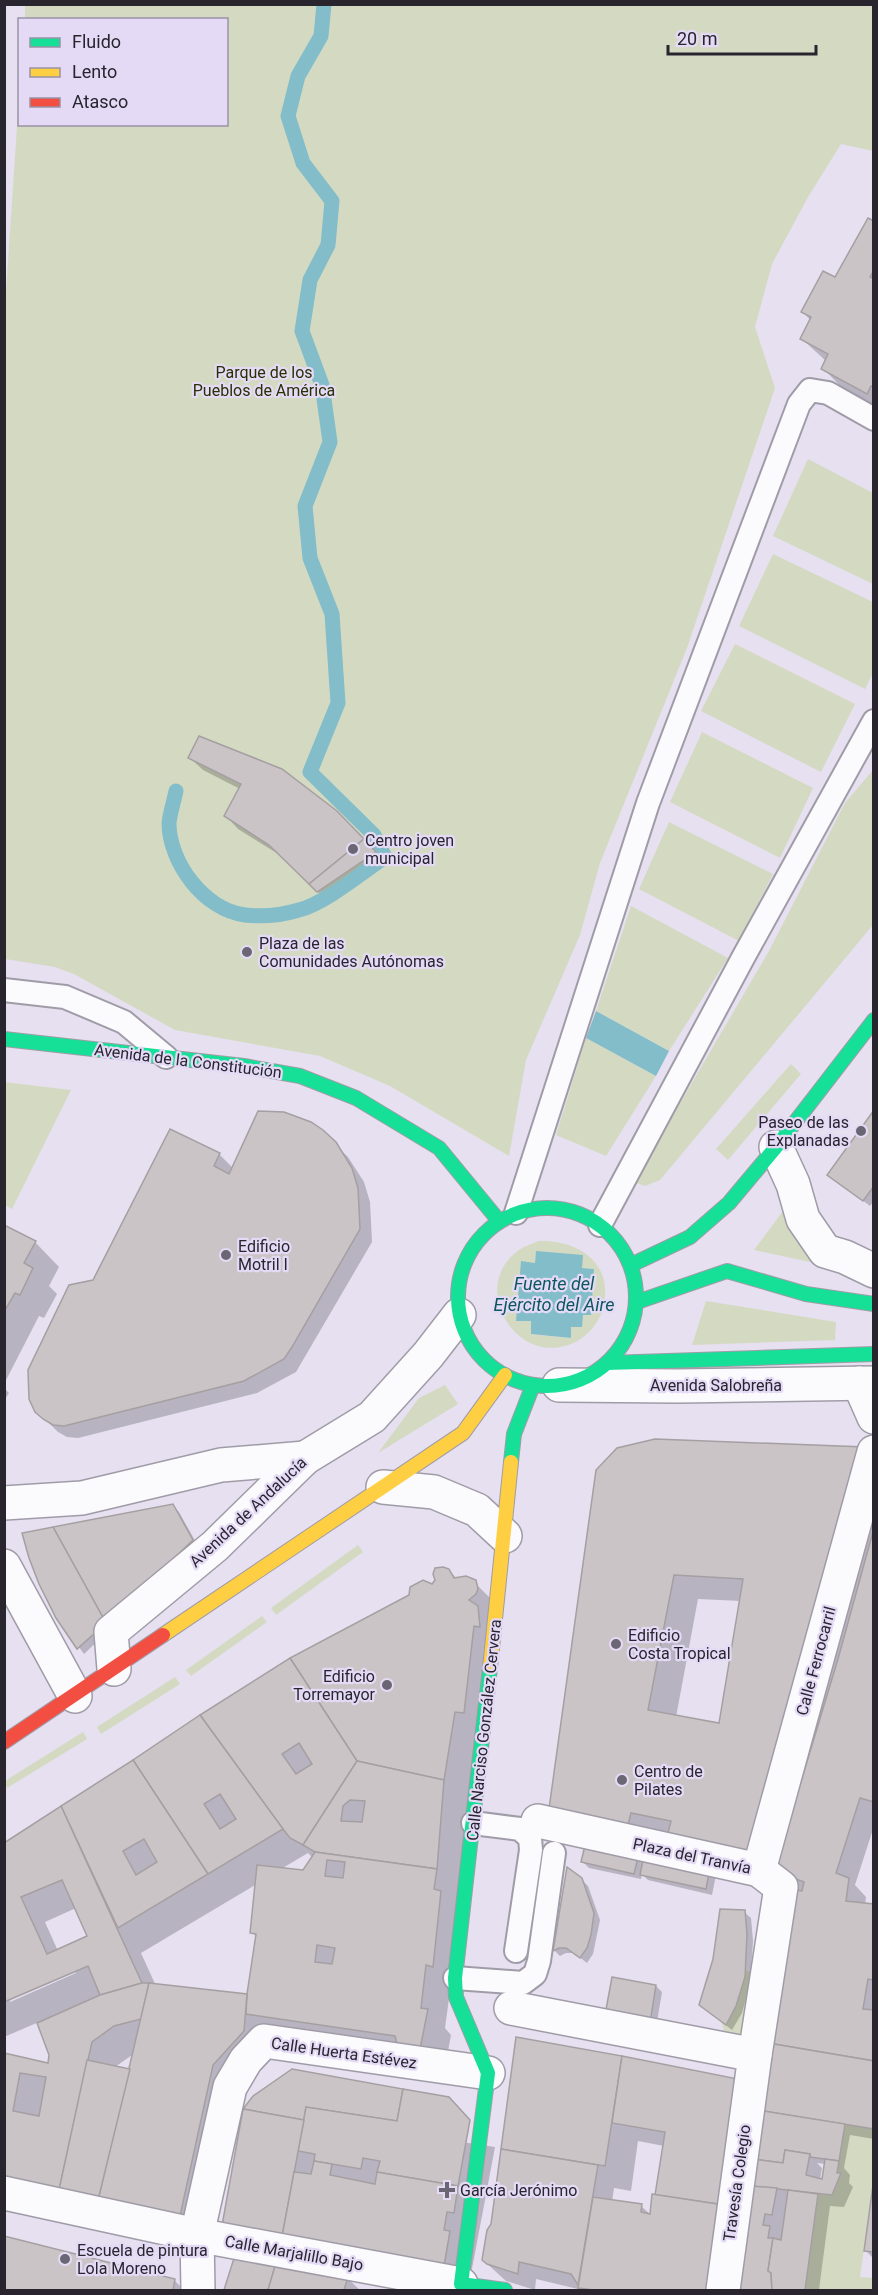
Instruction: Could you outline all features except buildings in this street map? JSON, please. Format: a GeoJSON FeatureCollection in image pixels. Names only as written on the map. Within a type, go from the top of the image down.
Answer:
{"type":"FeatureCollection","features":[{"type":"Feature","properties":{"kind":"main road"},"geometry":{"type":"LineString","coordinates":[[631,1265],[690,1237],[729,1203],[776,1147],[873,1020]]}},
{"type":"Feature","properties":{"kind":"main road","name":"Avenida de la Constitución"},"geometry":{"type":"LineString","coordinates":[[4,1039],[244,1066],[300,1076],[356,1098],[439,1148],[507,1217]]}},
{"type":"Feature","properties":{"kind":"main road"},"geometry":{"type":"LineString","coordinates":[[545,1208],[573,1212],[600,1225],[618,1243],[631,1265],[636,1283],[637,1302],[632,1325],[622,1346],[607,1363],[585,1377],[546,1385],[505,1375],[484,1359],[473,1346],[459,1315],[458,1288],[464,1262],[479,1239],[507,1217],[545,1208]]}},
{"type":"Feature","properties":{"kind":"main road"},"geometry":{"type":"LineString","coordinates":[[637,1302],[727,1271],[806,1294],[873,1304]]}},
{"type":"Feature","properties":{"kind":"main road","name":"Avenida Salobreña"},"geometry":{"type":"LineString","coordinates":[[607,1363],[873,1354]]}},
{"type":"Feature","properties":{"kind":"main road"},"geometry":{"type":"LineString","coordinates":[[4,1742],[463,1433],[505,1375]]}},
{"type":"Feature","properties":{"kind":"main road","name":"Calle Narciso González Cervera"},"geometry":{"type":"LineString","coordinates":[[488,2073],[456,1997],[455,1978],[505,1536],[514,1434],[546,1385]]}},
{"type":"Feature","properties":{"kind":"main road"},"geometry":{"type":"LineString","coordinates":[[488,2073],[461,2284],[505,2290]]}},
{"type":"Feature","properties":{"kind":"street"},"geometry":{"type":"LineString","coordinates":[[776,1147],[793,1184],[803,1219],[825,1251],[845,1257],[873,1271]]}},
{"type":"Feature","properties":{"kind":"street","name":"Avenida de Andalucía"},"geometry":{"type":"LineString","coordinates":[[114,1669],[111,1632],[215,1546],[305,1458],[372,1417],[428,1355],[459,1315]]}},
{"type":"Feature","properties":{"kind":"street"},"geometry":{"type":"LineString","coordinates":[[866,1383],[873,1417]]}},
{"type":"Feature","properties":{"kind":"street","name":"Avenida Salobreña"},"geometry":{"type":"LineString","coordinates":[[546,1385],[678,1386],[866,1383]]}},
{"type":"Feature","properties":{"kind":"street","name":"Calle Ferrocarril"},"geometry":{"type":"LineString","coordinates":[[759,1870],[873,1452]]}},
{"type":"Feature","properties":{"kind":"street"},"geometry":{"type":"LineString","coordinates":[[4,1503],[82,1498],[221,1465],[305,1458]]}},
{"type":"Feature","properties":{"kind":"street"},"geometry":{"type":"LineString","coordinates":[[383,1487],[434,1492],[477,1510],[505,1536]]}},
{"type":"Feature","properties":{"kind":"street"},"geometry":{"type":"LineString","coordinates":[[4,1566],[75,1695]]}},
{"type":"Feature","properties":{"kind":"street","name":"Plaza del Tranvía"},"geometry":{"type":"LineString","coordinates":[[538,1821],[759,1870],[781,1887],[753,2065]]}},
{"type":"Feature","properties":{"kind":"street"},"geometry":{"type":"LineString","coordinates":[[512,2008],[753,2065]]}},
{"type":"Feature","properties":{"kind":"street","name":"Calle Huerta Estévez"},"geometry":{"type":"LineString","coordinates":[[197,2235],[230,2087],[246,2060],[264,2041],[488,2073]]}},
{"type":"Feature","properties":{"kind":"street","name":"Travesía Colegio"},"geometry":{"type":"LineString","coordinates":[[723,2290],[753,2065]]}},
{"type":"Feature","properties":{"kind":"street","name":"Calle Marjalillo Bajo"},"geometry":{"type":"LineString","coordinates":[[4,2193],[197,2235],[369,2279],[461,2284]]}},
{"type":"Feature","properties":{"kind":"street"},"geometry":{"type":"LineString","coordinates":[[197,2235],[198,2290]]}},
{"type":"Feature","properties":{"kind":"lane"},"geometry":{"type":"LineString","coordinates":[[507,1217],[654,786],[799,404],[810,390],[828,393],[873,418]]}},
{"type":"Feature","properties":{"kind":"lane"},"geometry":{"type":"LineString","coordinates":[[600,1225],[873,721]]}},
{"type":"Feature","properties":{"kind":"lane"},"geometry":{"type":"LineString","coordinates":[[4,990],[65,997],[124,1022],[166,1057]]}},
{"type":"Feature","properties":{"kind":"lane"},"geometry":{"type":"LineString","coordinates":[[473,1822],[520,1829],[530,1838],[531,1850],[516,1952]]}},
{"type":"Feature","properties":{"kind":"lane"},"geometry":{"type":"LineString","coordinates":[[455,1978],[523,1983],[535,1974],[539,1961],[554,1853]]}},
{"type":"Feature","properties":{"kind":"green space","name":"Parque de los Pueblos de América"},"geometry":{"type":"Polygon","coordinates":[[[25,5],[873,5],[873,151],[841,144],[808,197],[772,264],[755,327],[775,388],[687,648],[600,863],[580,935],[526,1060],[509,1156],[390,1086],[320,1056],[175,1030],[74,974],[55,967],[5,959],[4,321],[18,111],[18,126],[228,126],[228,18],[25,18],[25,5]]]}},
{"type":"Feature","properties":{"kind":"green space"},"geometry":{"type":"Polygon","coordinates":[[[808,459],[873,493],[873,584],[773,536],[808,459]]]}},
{"type":"Feature","properties":{"kind":"green space"},"geometry":{"type":"Polygon","coordinates":[[[773,554],[873,602],[873,673],[865,689],[739,626],[773,554]]]}},
{"type":"Feature","properties":{"kind":"green space"},"geometry":{"type":"Polygon","coordinates":[[[735,644],[855,704],[821,772],[701,711],[735,644]]]}},
{"type":"Feature","properties":{"kind":"green space"},"geometry":{"type":"Polygon","coordinates":[[[702,732],[813,788],[780,858],[670,802],[702,732]]]}},
{"type":"Feature","properties":{"kind":"green space"},"geometry":{"type":"Polygon","coordinates":[[[873,770],[873,925],[660,1180],[645,1186],[634,1182],[769,951],[845,803],[873,770]]]}},
{"type":"Feature","properties":{"kind":"green space"},"geometry":{"type":"Polygon","coordinates":[[[669,822],[773,874],[739,941],[639,889],[669,822]]]}},
{"type":"Feature","properties":{"kind":"green space"},"geometry":{"type":"Polygon","coordinates":[[[631,906],[728,958],[669,1051],[596,1011],[631,906]]]}},
{"type":"Feature","properties":{"kind":"green space"},"geometry":{"type":"Polygon","coordinates":[[[586,1038],[656,1076],[606,1156],[556,1135],[586,1038]]]}},
{"type":"Feature","properties":{"kind":"green space"},"geometry":{"type":"Polygon","coordinates":[[[791,1064],[801,1074],[728,1160],[716,1149],[791,1064]]]}},
{"type":"Feature","properties":{"kind":"green space"},"geometry":{"type":"Polygon","coordinates":[[[4,1082],[71,1090],[12,1209],[5,1205],[4,1082]]]}},
{"type":"Feature","properties":{"kind":"green space"},"geometry":{"type":"Polygon","coordinates":[[[783,1211],[824,1265],[754,1250],[783,1211]]]}},
{"type":"Feature","properties":{"kind":"green space"},"geometry":{"type":"Polygon","coordinates":[[[539,1241],[566,1244],[578,1249],[589,1256],[603,1276],[604,1304],[596,1323],[582,1338],[560,1347],[539,1346],[521,1337],[507,1322],[499,1304],[498,1284],[505,1264],[522,1248],[539,1241]],[[536,1251],[531,1334],[570,1338],[571,1327],[583,1314],[594,1269],[582,1268],[536,1251]]]}},
{"type":"Feature","properties":{"kind":"green space"},"geometry":{"type":"Polygon","coordinates":[[[706,1301],[836,1322],[835,1340],[692,1345],[706,1301]]]}},
{"type":"Feature","properties":{"kind":"green space"},"geometry":{"type":"Polygon","coordinates":[[[445,1385],[458,1404],[378,1453],[419,1398],[445,1385]]]}},
{"type":"Feature","properties":{"kind":"green space"},"geometry":{"type":"Polygon","coordinates":[[[358,1545],[363,1552],[276,1615],[271,1608],[358,1545]]]}},
{"type":"Feature","properties":{"kind":"green space"},"geometry":{"type":"Polygon","coordinates":[[[262,1616],[267,1622],[191,1676],[186,1670],[262,1616]]]}},
{"type":"Feature","properties":{"kind":"green space"},"geometry":{"type":"Polygon","coordinates":[[[175,1677],[180,1684],[101,1734],[97,1727],[175,1677]]]}},
{"type":"Feature","properties":{"kind":"green space"},"geometry":{"type":"Polygon","coordinates":[[[83,1732],[87,1739],[7,1788],[5,1781],[83,1732]]]}},
{"type":"Feature","properties":{"kind":"green space"},"geometry":{"type":"Polygon","coordinates":[[[726,1966],[764,1975],[752,2046],[726,2037],[716,2005],[726,1966]]]}},
{"type":"Feature","properties":{"kind":"green space"},"geometry":{"type":"Polygon","coordinates":[[[845,2124],[873,2129],[873,2185],[860,2277],[873,2278],[873,2290],[805,2290],[818,2194],[832,2195],[841,2174],[837,2173],[845,2124]]]}},
{"type":"Feature","properties":{"kind":"water"},"geometry":{"type":"Polygon","coordinates":[[[596,1011],[669,1051],[656,1076],[586,1038],[596,1011]]]}},
{"type":"Feature","properties":{"kind":"water","name":"Fuente del Ejército del Aire"},"geometry":{"type":"Polygon","coordinates":[[[536,1251],[583,1255],[582,1268],[594,1269],[591,1315],[583,1315],[582,1327],[571,1327],[571,1338],[531,1334],[531,1321],[516,1321],[521,1261],[535,1263],[536,1251]]]}},
{"type":"Feature","properties":{"kind":"waterway"},"geometry":{"type":"LineString","coordinates":[[176,791],[169,823],[175,853],[182,868],[203,894],[230,911],[245,915],[265,916],[309,907],[331,895],[385,857],[374,835],[310,772],[338,703],[332,614],[310,558],[305,506],[330,442],[322,385],[302,331],[310,280],[328,245],[332,201],[303,163],[288,116],[298,76],[321,36],[324,4]]}},
{"type":"Feature","properties":{"kind":"traffic: fast"},"geometry":{"type":"LineString","coordinates":[[631,1265],[690,1237],[729,1203],[776,1147],[874,1020]]}},
{"type":"Feature","properties":{"kind":"traffic: fast"},"geometry":{"type":"LineString","coordinates":[[4,1039],[244,1066],[300,1076],[356,1098],[439,1148],[499,1221]]}},
{"type":"Feature","properties":{"kind":"traffic: fast"},"geometry":{"type":"LineString","coordinates":[[547,1208],[581,1215],[610,1234],[629,1263],[636,1297],[629,1331],[610,1360],[581,1379],[547,1386],[513,1379],[484,1360],[465,1331],[458,1297],[465,1263],[484,1234],[513,1215],[547,1208]]}},
{"type":"Feature","properties":{"kind":"traffic: fast"},"geometry":{"type":"LineString","coordinates":[[637,1302],[727,1271],[806,1294],[874,1304]]}},
{"type":"Feature","properties":{"kind":"traffic: fast"},"geometry":{"type":"LineString","coordinates":[[607,1363],[874,1354]]}},
{"type":"Feature","properties":{"kind":"traffic: fast"},"geometry":{"type":"LineString","coordinates":[[511,1462],[514,1434],[533,1385]]}},
{"type":"Feature","properties":{"kind":"traffic: fast"},"geometry":{"type":"LineString","coordinates":[[490,1668],[455,1978],[456,1997],[488,2073],[461,2284],[505,2290]]}},
{"type":"Feature","properties":{"kind":"traffic: slow"},"geometry":{"type":"LineString","coordinates":[[163,1635],[463,1433],[505,1375]]}},
{"type":"Feature","properties":{"kind":"traffic: slow"},"geometry":{"type":"LineString","coordinates":[[490,1668],[511,1462]]}},
{"type":"Feature","properties":{"kind":"traffic: jam"},"geometry":{"type":"LineString","coordinates":[[4,1742],[163,1635]]}},
{"type":"Feature","properties":{"kind":"place","name":"Centro joven municipal"},"geometry":{"type":"Point","coordinates":[353,849]}},
{"type":"Feature","properties":{"kind":"place","name":"Plaza de las Comunidades Autónomas"},"geometry":{"type":"Point","coordinates":[247,952]}},
{"type":"Feature","properties":{"kind":"place","name":"Paseo de las Explanadas"},"geometry":{"type":"Point","coordinates":[861,1131]}},
{"type":"Feature","properties":{"kind":"place","name":"Edificio Motril I"},"geometry":{"type":"Point","coordinates":[226,1255]}},
{"type":"Feature","properties":{"kind":"place","name":"Edificio Costa Tropical"},"geometry":{"type":"Point","coordinates":[616,1644]}},
{"type":"Feature","properties":{"kind":"place","name":"Edificio Torremayor"},"geometry":{"type":"Point","coordinates":[387,1685]}},
{"type":"Feature","properties":{"kind":"place","name":"Centro de Pilates"},"geometry":{"type":"Point","coordinates":[622,1780]}},
{"type":"Feature","properties":{"kind":"place","name":"García Jerónimo"},"geometry":{"type":"Point","coordinates":[447,2190]}},
{"type":"Feature","properties":{"kind":"place","name":"Escuela de pintura Lola Moreno"},"geometry":{"type":"Point","coordinates":[65,2259]}}]}
